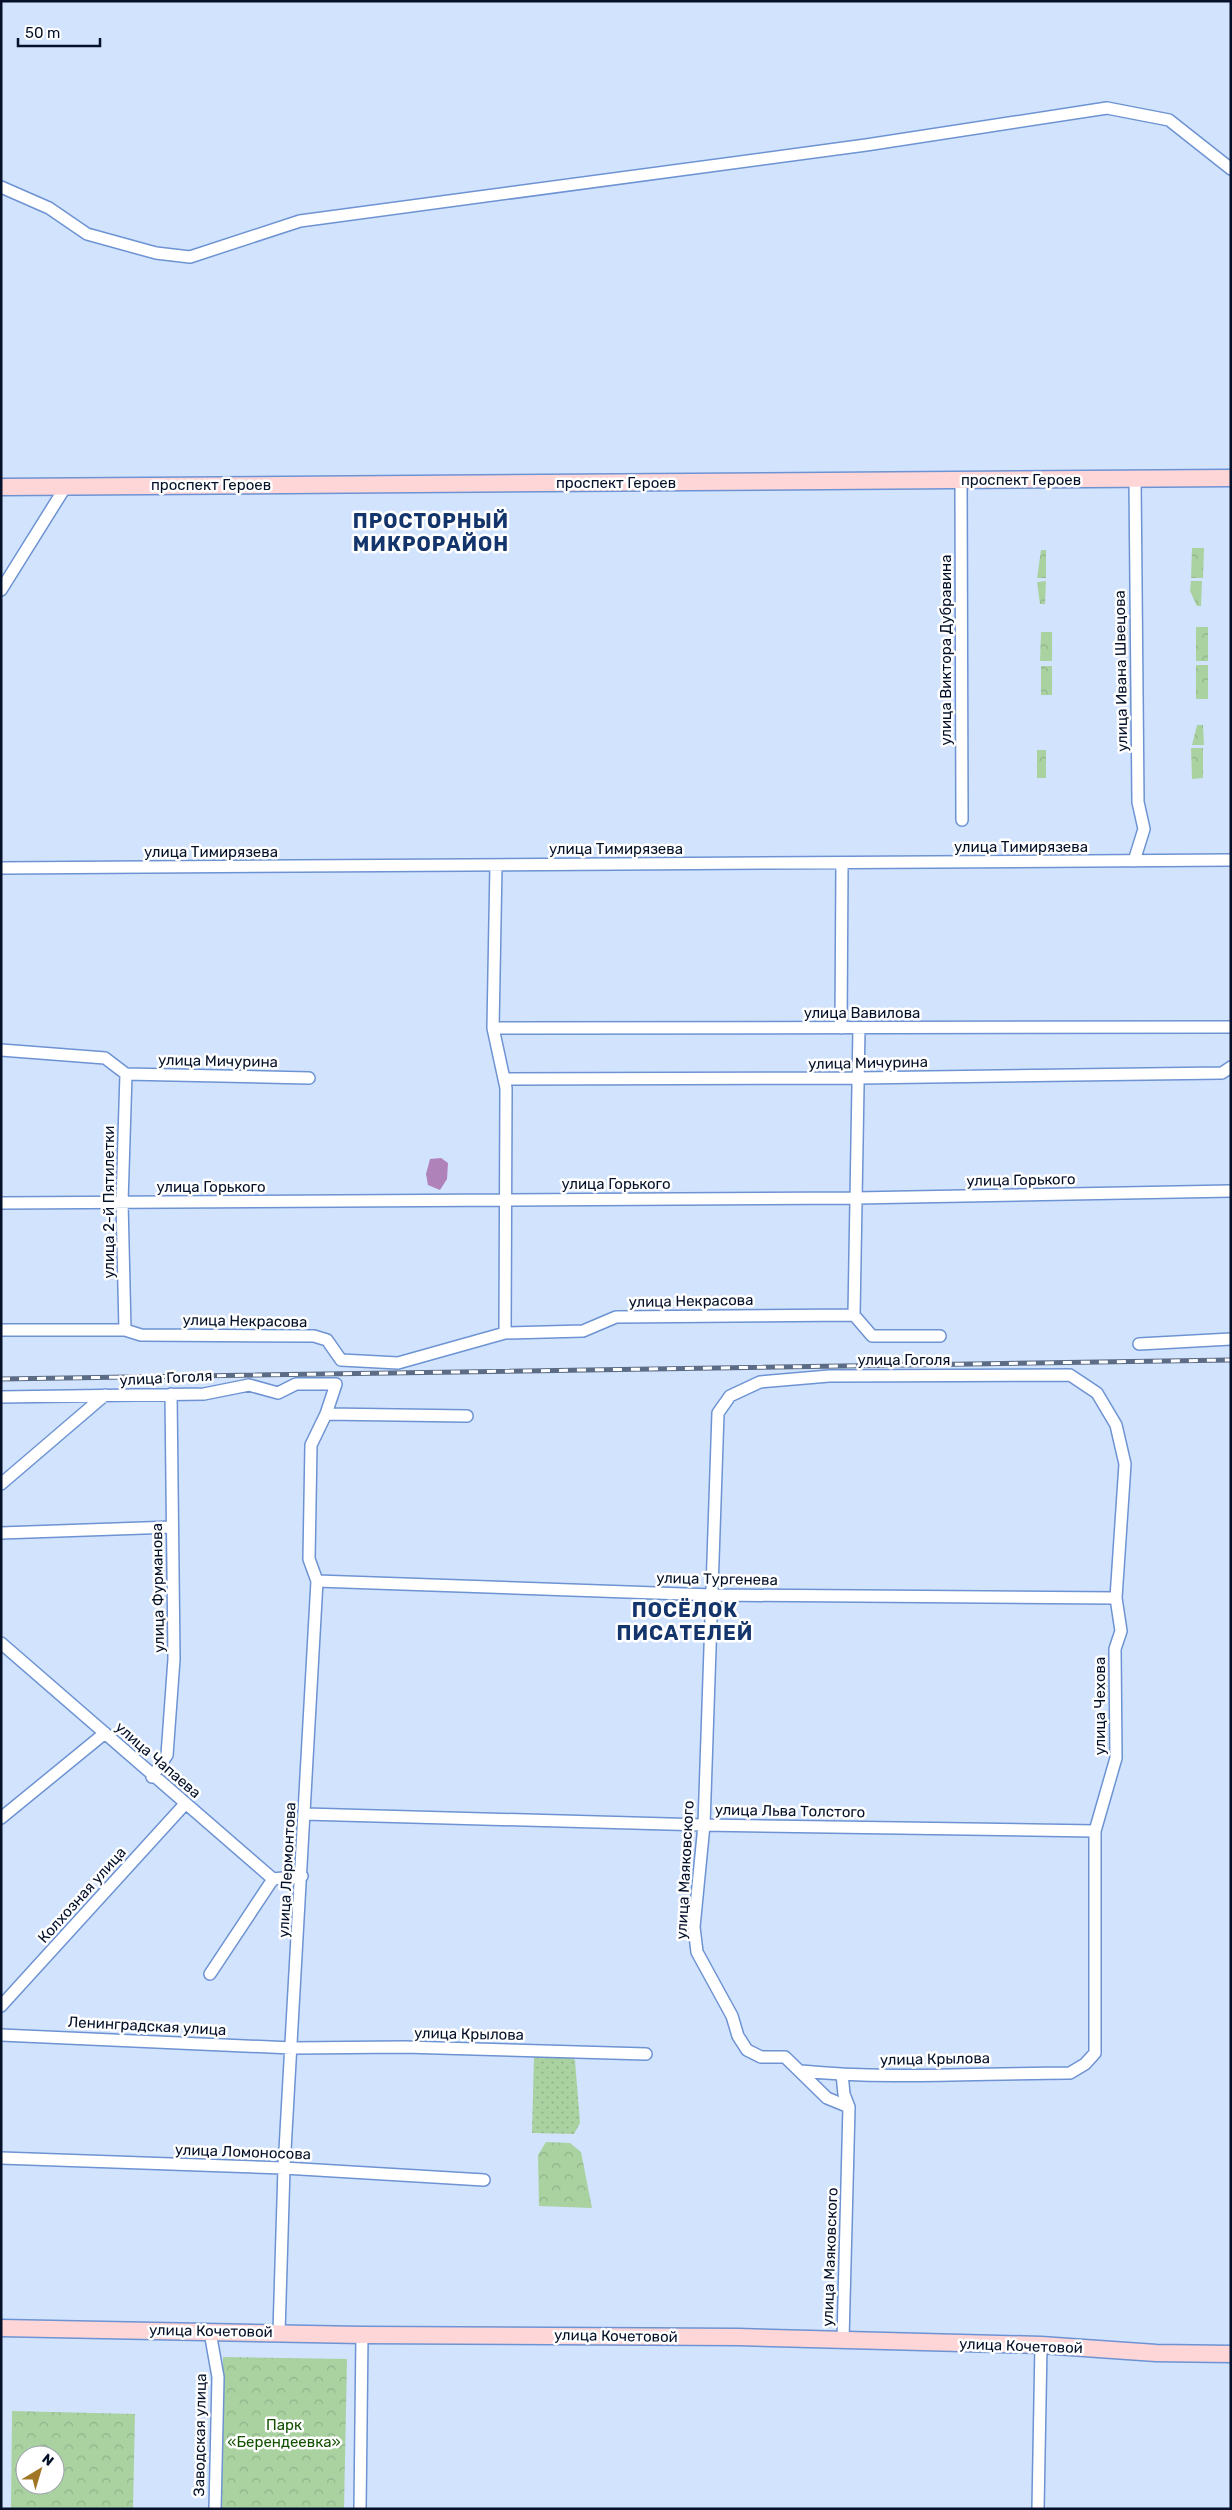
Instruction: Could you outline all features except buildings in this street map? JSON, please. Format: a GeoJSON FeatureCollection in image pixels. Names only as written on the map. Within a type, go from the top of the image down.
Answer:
{"type":"FeatureCollection","features":[{"type":"Feature","properties":{"kind":"main road","name":"проспект Героев"},"geometry":{"type":"LineString","coordinates":[[1,487],[1231,478]]}},
{"type":"Feature","properties":{"kind":"main road","name":"улица Кочетовой"},"geometry":{"type":"LineString","coordinates":[[1,2328],[362,2335],[710,2337],[1041,2345],[1156,2353],[1231,2354]]}},
{"type":"Feature","properties":{"kind":"street"},"geometry":{"type":"LineString","coordinates":[[1,187],[49,208],[87,234],[156,253],[190,257],[300,220],[856,146],[1107,108],[1169,120],[1231,169]]}},
{"type":"Feature","properties":{"kind":"street","name":"улица Ивана Швецова"},"geometry":{"type":"LineString","coordinates":[[1134,861],[1144,829],[1138,802],[1135,479]]}},
{"type":"Feature","properties":{"kind":"street","name":"улица Виктора Дубравина"},"geometry":{"type":"LineString","coordinates":[[961,481],[962,820]]}},
{"type":"Feature","properties":{"kind":"street"},"geometry":{"type":"LineString","coordinates":[[1,590],[66,486]]}},
{"type":"Feature","properties":{"kind":"street","name":"улица Тимирязева"},"geometry":{"type":"LineString","coordinates":[[1,868],[1231,860]]}},
{"type":"Feature","properties":{"kind":"street"},"geometry":{"type":"LineString","coordinates":[[842,863],[842,1028]]}},
{"type":"Feature","properties":{"kind":"street"},"geometry":{"type":"LineString","coordinates":[[496,865],[493,1028],[506,1088],[505,1332]]}},
{"type":"Feature","properties":{"kind":"street","name":"улица Вавилова"},"geometry":{"type":"LineString","coordinates":[[493,1028],[1231,1027]]}},
{"type":"Feature","properties":{"kind":"street"},"geometry":{"type":"LineString","coordinates":[[859,1028],[854,1314],[872,1336],[940,1336]]}},
{"type":"Feature","properties":{"kind":"street"},"geometry":{"type":"LineString","coordinates":[[1,1050],[106,1058],[126,1074]]}},
{"type":"Feature","properties":{"kind":"street","name":"улица Мичурина"},"geometry":{"type":"LineString","coordinates":[[504,1079],[858,1078],[1222,1073],[1231,1067]]}},
{"type":"Feature","properties":{"kind":"street","name":"улица Мичурина"},"geometry":{"type":"LineString","coordinates":[[126,1074],[309,1078]]}},
{"type":"Feature","properties":{"kind":"street","name":"улица 2-й Пятилетки"},"geometry":{"type":"LineString","coordinates":[[125,1330],[122,1202],[126,1074]]}},
{"type":"Feature","properties":{"kind":"street","name":"улица Горького"},"geometry":{"type":"LineString","coordinates":[[1,1203],[856,1198],[1231,1191]]}},
{"type":"Feature","properties":{"kind":"street","name":"улица Некрасова"},"geometry":{"type":"LineString","coordinates":[[1,1330],[125,1330],[141,1335],[314,1336],[327,1340],[341,1360],[398,1363],[505,1332],[583,1331],[616,1317],[854,1314]]}},
{"type":"Feature","properties":{"kind":"street"},"geometry":{"type":"LineString","coordinates":[[1139,1344],[1231,1339]]}},
{"type":"Feature","properties":{"kind":"street","name":"улица Гоголя"},"geometry":{"type":"LineString","coordinates":[[718,1413],[730,1396],[760,1382],[829,1376],[1070,1376],[1097,1393]]}},
{"type":"Feature","properties":{"kind":"street","name":"улица Гоголя"},"geometry":{"type":"LineString","coordinates":[[1,1397],[204,1394],[249,1385],[278,1393],[296,1384],[336,1384],[326,1414]]}},
{"type":"Feature","properties":{"kind":"street","name":"улица Чехова"},"geometry":{"type":"LineString","coordinates":[[1070,2073],[1084,2064],[1095,2053],[1095,1831],[1116,1758],[1115,1649],[1121,1631],[1116,1598],[1125,1464],[1116,1425],[1097,1393]]}},
{"type":"Feature","properties":{"kind":"street","name":"улица Фурманова"},"geometry":{"type":"LineString","coordinates":[[152,1777],[167,1755],[174,1659],[171,1394]]}},
{"type":"Feature","properties":{"kind":"street"},"geometry":{"type":"LineString","coordinates":[[1,1484],[105,1395]]}},
{"type":"Feature","properties":{"kind":"street","name":"улица Маяковского"},"geometry":{"type":"LineString","coordinates":[[718,1413],[704,1824],[694,1926],[697,1952],[732,2016],[738,2036],[747,2050],[761,2056],[785,2056],[827,2098],[849,2107],[843,2340]]}},
{"type":"Feature","properties":{"kind":"street"},"geometry":{"type":"LineString","coordinates":[[326,1414],[467,1416]]}},
{"type":"Feature","properties":{"kind":"street","name":"улица Лермонтова"},"geometry":{"type":"LineString","coordinates":[[279,2332],[284,2168],[302,1876],[317,1581],[309,1559],[311,1445],[326,1414]]}},
{"type":"Feature","properties":{"kind":"street"},"geometry":{"type":"LineString","coordinates":[[1,1533],[172,1527]]}},
{"type":"Feature","properties":{"kind":"street","name":"улица Тургенева"},"geometry":{"type":"LineString","coordinates":[[317,1581],[712,1595],[1116,1598]]}},
{"type":"Feature","properties":{"kind":"street","name":"улица Чапаева"},"geometry":{"type":"LineString","coordinates":[[3,1648],[105,1733],[152,1777],[273,1879]]}},
{"type":"Feature","properties":{"kind":"street"},"geometry":{"type":"LineString","coordinates":[[1,1818],[105,1733]]}},
{"type":"Feature","properties":{"kind":"street","name":"Колхозная улица"},"geometry":{"type":"LineString","coordinates":[[1,2006],[185,1804]]}},
{"type":"Feature","properties":{"kind":"street","name":"улица Льва Толстого"},"geometry":{"type":"LineString","coordinates":[[305,1814],[1095,1831]]}},
{"type":"Feature","properties":{"kind":"street"},"geometry":{"type":"LineString","coordinates":[[210,1974],[273,1879],[302,1876]]}},
{"type":"Feature","properties":{"kind":"street","name":"Ленинградская улица"},"geometry":{"type":"LineString","coordinates":[[1,2035],[292,2048]]}},
{"type":"Feature","properties":{"kind":"street","name":"улица Крылова"},"geometry":{"type":"LineString","coordinates":[[292,2048],[404,2048],[646,2054]]}},
{"type":"Feature","properties":{"kind":"street","name":"улица Крылова"},"geometry":{"type":"LineString","coordinates":[[801,2070],[842,2074],[1070,2073]]}},
{"type":"Feature","properties":{"kind":"street"},"geometry":{"type":"LineString","coordinates":[[842,2074],[844,2094],[849,2107]]}},
{"type":"Feature","properties":{"kind":"street","name":"улица Ломоносова"},"geometry":{"type":"LineString","coordinates":[[1,2158],[284,2168],[484,2180]]}},
{"type":"Feature","properties":{"kind":"street","name":"Заводская улица"},"geometry":{"type":"LineString","coordinates":[[210,2332],[218,2377],[214,2509]]}},
{"type":"Feature","properties":{"kind":"street"},"geometry":{"type":"LineString","coordinates":[[360,2509],[362,2335]]}},
{"type":"Feature","properties":{"kind":"street"},"geometry":{"type":"LineString","coordinates":[[1038,2509],[1041,2345]]}},
{"type":"Feature","properties":{"kind":"green space"},"geometry":{"type":"Polygon","coordinates":[[[1192,548],[1204,548],[1203,578],[1191,578],[1192,548]]]}},
{"type":"Feature","properties":{"kind":"green space"},"geometry":{"type":"Polygon","coordinates":[[[1041,550],[1046,550],[1046,578],[1037,578],[1041,550]]]}},
{"type":"Feature","properties":{"kind":"green space"},"geometry":{"type":"Polygon","coordinates":[[[1046,581],[1045,604],[1040,604],[1037,582],[1046,581]]]}},
{"type":"Feature","properties":{"kind":"green space"},"geometry":{"type":"Polygon","coordinates":[[[1191,581],[1202,581],[1201,606],[1197,606],[1190,591],[1191,581]]]}},
{"type":"Feature","properties":{"kind":"green space"},"geometry":{"type":"Polygon","coordinates":[[[1196,627],[1208,627],[1208,661],[1196,661],[1196,627]]]}},
{"type":"Feature","properties":{"kind":"green space"},"geometry":{"type":"Polygon","coordinates":[[[1041,632],[1052,632],[1052,661],[1040,661],[1041,632]]]}},
{"type":"Feature","properties":{"kind":"green space"},"geometry":{"type":"Polygon","coordinates":[[[1196,665],[1208,665],[1208,699],[1196,699],[1196,665]]]}},
{"type":"Feature","properties":{"kind":"green space"},"geometry":{"type":"Polygon","coordinates":[[[1041,666],[1052,666],[1052,695],[1041,695],[1041,666]]]}},
{"type":"Feature","properties":{"kind":"green space"},"geometry":{"type":"Polygon","coordinates":[[[1197,725],[1203,725],[1204,745],[1192,745],[1197,725]]]}},
{"type":"Feature","properties":{"kind":"green space"},"geometry":{"type":"Polygon","coordinates":[[[1191,748],[1203,748],[1203,778],[1192,779],[1191,748]]]}},
{"type":"Feature","properties":{"kind":"green space"},"geometry":{"type":"Polygon","coordinates":[[[1037,750],[1046,750],[1046,778],[1037,778],[1037,750]]]}},
{"type":"Feature","properties":{"kind":"green space"},"geometry":{"type":"Polygon","coordinates":[[[534,2056],[570,2056],[575,2060],[580,2123],[574,2134],[532,2133],[534,2056]]]}},
{"type":"Feature","properties":{"kind":"green space"},"geometry":{"type":"Polygon","coordinates":[[[546,2142],[570,2143],[581,2152],[592,2208],[539,2206],[538,2155],[546,2142]]]}},
{"type":"Feature","properties":{"kind":"green space","name":"Парк «Берендеевка»"},"geometry":{"type":"Polygon","coordinates":[[[223,2357],[347,2359],[344,2509],[221,2509],[223,2357]]]}},
{"type":"Feature","properties":{"kind":"green space"},"geometry":{"type":"Polygon","coordinates":[[[12,2411],[135,2414],[133,2509],[11,2509],[12,2411]]]}},
{"type":"Feature","properties":{"kind":"shaded area"},"geometry":{"type":"Polygon","coordinates":[[[441,1158],[448,1163],[447,1179],[440,1190],[428,1185],[426,1174],[430,1159],[441,1158]]]}},
{"type":"Feature","properties":{"kind":"railway"},"geometry":{"type":"LineString","coordinates":[[1,1379],[1231,1360]]}},
{"type":"Feature","properties":{"kind":"district","name":"ПРОСТОРНЫЙ МИКРОРАЙОН"},"geometry":{"type":"Point","coordinates":[431,532]}},
{"type":"Feature","properties":{"kind":"district","name":"ПОСЁЛОК ПИСАТЕЛЕЙ"},"geometry":{"type":"Point","coordinates":[685,1622]}}]}
